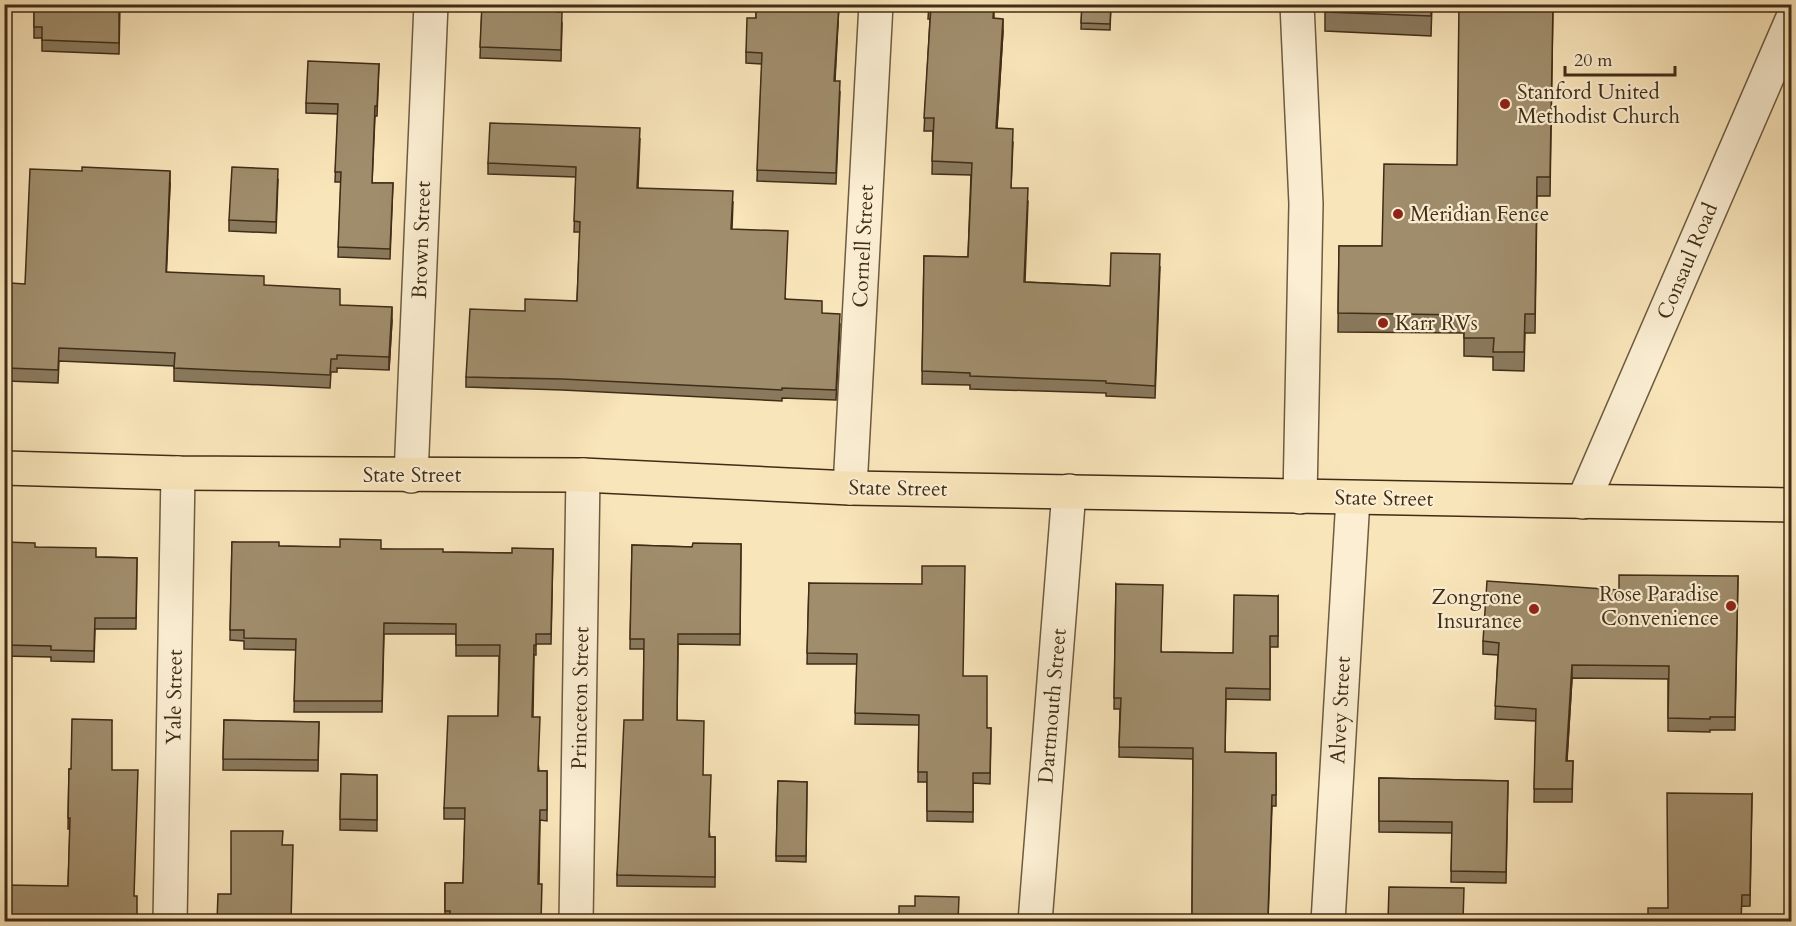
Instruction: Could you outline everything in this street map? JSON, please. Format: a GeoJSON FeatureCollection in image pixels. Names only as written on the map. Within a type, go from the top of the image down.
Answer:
{"type":"FeatureCollection","features":[{"type":"Feature","properties":{"kind":"main road","name":"State Street"},"geometry":{"type":"LineString","coordinates":[[4,468],[411,476],[584,475],[850,488],[1791,505]]}},
{"type":"Feature","properties":{"kind":"street","name":"Brown Street"},"geometry":{"type":"LineString","coordinates":[[411,476],[431,4]]}},
{"type":"Feature","properties":{"kind":"street","name":"Cornell Street"},"geometry":{"type":"LineString","coordinates":[[850,488],[876,4]]}},
{"type":"Feature","properties":{"kind":"street"},"geometry":{"type":"LineString","coordinates":[[1296,4],[1306,204],[1300,496]]}},
{"type":"Feature","properties":{"kind":"street","name":"Consaul Road"},"geometry":{"type":"LineString","coordinates":[[1583,502],[1791,20]]}},
{"type":"Feature","properties":{"kind":"street","name":"Yale Street"},"geometry":{"type":"LineString","coordinates":[[170,921],[178,473]]}},
{"type":"Feature","properties":{"kind":"street","name":"Princeton Street"},"geometry":{"type":"LineString","coordinates":[[576,921],[584,475]]}},
{"type":"Feature","properties":{"kind":"street","name":"Dartmouth Street"},"geometry":{"type":"LineString","coordinates":[[1035,921],[1069,491]]}},
{"type":"Feature","properties":{"kind":"street","name":"Alvey Street"},"geometry":{"type":"LineString","coordinates":[[1328,921],[1353,498]]}},
{"type":"Feature","properties":{"kind":"building"},"geometry":{"type":"Polygon","coordinates":[[[34,4],[119,4],[119,43],[42,40],[42,27],[34,27],[34,4]]]}},
{"type":"Feature","properties":{"kind":"building"},"geometry":{"type":"Polygon","coordinates":[[[482,4],[558,4],[557,12],[562,12],[561,50],[480,47],[482,4]]]}},
{"type":"Feature","properties":{"kind":"building"},"geometry":{"type":"Polygon","coordinates":[[[756,4],[839,4],[834,81],[840,81],[836,173],[757,170],[762,53],[746,52],[747,18],[756,18],[756,4]]]}},
{"type":"Feature","properties":{"kind":"building"},"geometry":{"type":"Polygon","coordinates":[[[929,4],[994,4],[993,18],[1003,19],[996,128],[1013,129],[1011,188],[1028,188],[1024,282],[1110,286],[1111,253],[1160,254],[1155,386],[1106,383],[1106,381],[970,376],[970,373],[922,371],[924,256],[968,257],[972,163],[932,161],[934,118],[924,118],[931,6],[928,6],[929,4]]]}},
{"type":"Feature","properties":{"kind":"building"},"geometry":{"type":"Polygon","coordinates":[[[1082,4],[1111,4],[1110,24],[1081,23],[1082,4]]]}},
{"type":"Feature","properties":{"kind":"building"},"geometry":{"type":"Polygon","coordinates":[[[1325,4],[1431,4],[1431,16],[1325,12],[1325,4]]]}},
{"type":"Feature","properties":{"kind":"building","name":"Stanford United Methodist Church"},"geometry":{"type":"Polygon","coordinates":[[[1459,4],[1553,4],[1550,177],[1537,177],[1535,314],[1525,314],[1524,352],[1493,352],[1494,338],[1464,338],[1464,315],[1338,313],[1339,246],[1382,246],[1384,164],[1457,165],[1459,4]]]}},
{"type":"Feature","properties":{"kind":"building"},"geometry":{"type":"Polygon","coordinates":[[[308,61],[379,64],[372,183],[393,183],[390,249],[338,247],[341,172],[335,172],[338,104],[306,103],[308,61]]]}},
{"type":"Feature","properties":{"kind":"building"},"geometry":{"type":"Polygon","coordinates":[[[490,123],[640,128],[637,188],[733,191],[731,229],[788,231],[785,299],[822,301],[822,313],[840,314],[836,390],[782,388],[782,390],[562,379],[466,377],[470,309],[525,311],[525,299],[577,301],[580,222],[574,221],[576,167],[488,163],[490,123]]]}},
{"type":"Feature","properties":{"kind":"building"},"geometry":{"type":"Polygon","coordinates":[[[82,167],[170,171],[166,272],[264,276],[264,285],[340,289],[340,305],[392,307],[389,357],[337,355],[337,359],[331,359],[330,375],[174,368],[175,353],[59,348],[58,370],[7,368],[11,283],[25,284],[30,169],[82,171],[82,167]]]}},
{"type":"Feature","properties":{"kind":"building"},"geometry":{"type":"Polygon","coordinates":[[[232,167],[278,169],[276,222],[229,220],[232,167]]]}},
{"type":"Feature","properties":{"kind":"building"},"geometry":{"type":"Polygon","coordinates":[[[340,539],[381,540],[381,549],[443,549],[443,552],[512,553],[512,548],[553,549],[551,634],[536,634],[536,645],[534,645],[532,717],[540,717],[538,771],[547,771],[547,810],[540,810],[538,884],[542,884],[541,921],[450,921],[450,911],[445,911],[445,883],[463,883],[465,808],[444,808],[448,716],[498,716],[500,645],[456,645],[456,624],[384,623],[382,701],[294,701],[296,639],[244,638],[244,630],[230,630],[232,542],[279,542],[279,546],[340,547],[340,539]]]}},
{"type":"Feature","properties":{"kind":"building"},"geometry":{"type":"Polygon","coordinates":[[[4,542],[35,543],[35,547],[96,548],[96,557],[137,558],[136,618],[95,618],[94,651],[51,650],[51,646],[4,645],[4,542]]]}},
{"type":"Feature","properties":{"kind":"building"},"geometry":{"type":"Polygon","coordinates":[[[693,543],[741,544],[740,634],[678,634],[677,720],[704,721],[703,775],[711,775],[709,837],[715,837],[715,877],[617,875],[624,720],[643,720],[644,639],[630,639],[632,545],[692,547],[693,543]]]}},
{"type":"Feature","properties":{"kind":"building"},"geometry":{"type":"Polygon","coordinates":[[[922,566],[965,566],[963,676],[987,676],[987,728],[991,728],[990,773],[973,773],[973,812],[927,811],[927,772],[918,772],[919,715],[855,713],[857,654],[807,653],[809,583],[922,584],[922,566]]]}},
{"type":"Feature","properties":{"kind":"building"},"geometry":{"type":"Polygon","coordinates":[[[1619,575],[1738,576],[1735,717],[1668,718],[1669,666],[1572,665],[1566,761],[1573,761],[1572,789],[1534,789],[1536,709],[1495,706],[1499,643],[1483,641],[1487,581],[1619,590],[1619,575]]]}},
{"type":"Feature","properties":{"kind":"building"},"geometry":{"type":"Polygon","coordinates":[[[1116,584],[1163,585],[1161,652],[1233,653],[1234,595],[1278,596],[1278,636],[1270,636],[1270,689],[1226,688],[1225,752],[1276,753],[1276,795],[1272,795],[1268,915],[1192,915],[1193,748],[1119,747],[1121,698],[1114,698],[1116,584]]]}},
{"type":"Feature","properties":{"kind":"building"},"geometry":{"type":"Polygon","coordinates":[[[72,719],[112,720],[112,770],[138,770],[134,896],[137,896],[137,921],[4,921],[4,885],[68,886],[69,769],[71,769],[72,719]]]}},
{"type":"Feature","properties":{"kind":"building"},"geometry":{"type":"Polygon","coordinates":[[[224,720],[319,722],[318,760],[223,759],[224,720]]]}},
{"type":"Feature","properties":{"kind":"building"},"geometry":{"type":"Polygon","coordinates":[[[341,774],[377,775],[377,820],[340,819],[341,774]]]}},
{"type":"Feature","properties":{"kind":"building"},"geometry":{"type":"Polygon","coordinates":[[[1379,778],[1508,781],[1506,872],[1451,871],[1452,822],[1379,821],[1379,778]]]}},
{"type":"Feature","properties":{"kind":"building"},"geometry":{"type":"Polygon","coordinates":[[[778,781],[807,782],[806,856],[776,856],[778,781]]]}},
{"type":"Feature","properties":{"kind":"building"},"geometry":{"type":"Polygon","coordinates":[[[1667,793],[1752,794],[1750,895],[1742,895],[1741,921],[1648,921],[1648,908],[1668,908],[1667,793]]]}},
{"type":"Feature","properties":{"kind":"building"},"geometry":{"type":"Polygon","coordinates":[[[231,831],[283,831],[282,845],[293,845],[291,921],[217,921],[218,894],[231,894],[231,831]]]}},
{"type":"Feature","properties":{"kind":"building"},"geometry":{"type":"Polygon","coordinates":[[[1389,887],[1464,888],[1463,921],[1388,921],[1389,887]]]}},
{"type":"Feature","properties":{"kind":"building"},"geometry":{"type":"Polygon","coordinates":[[[915,896],[959,897],[958,921],[899,921],[899,906],[915,906],[915,896]]]}},
{"type":"Feature","properties":{"kind":"place","name":"Stanford United Methodist Church"},"geometry":{"type":"Point","coordinates":[1505,104]}},
{"type":"Feature","properties":{"kind":"place","name":"Meridian Fence"},"geometry":{"type":"Point","coordinates":[1398,214]}},
{"type":"Feature","properties":{"kind":"place","name":"Karr RVs"},"geometry":{"type":"Point","coordinates":[1383,323]}},
{"type":"Feature","properties":{"kind":"place","name":"Rose Paradise Convenience"},"geometry":{"type":"Point","coordinates":[1731,606]}},
{"type":"Feature","properties":{"kind":"place","name":"Zongrone Insurance"},"geometry":{"type":"Point","coordinates":[1534,609]}}]}
